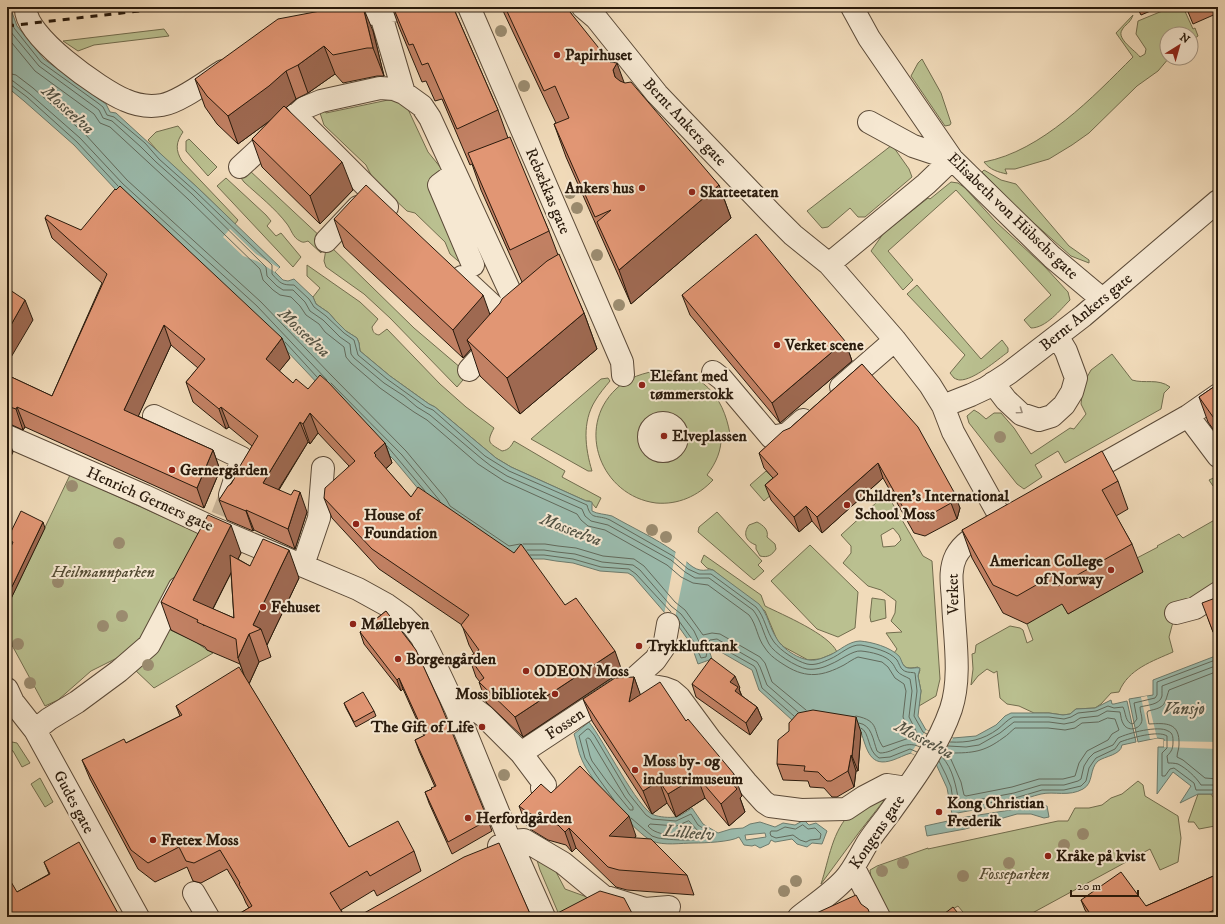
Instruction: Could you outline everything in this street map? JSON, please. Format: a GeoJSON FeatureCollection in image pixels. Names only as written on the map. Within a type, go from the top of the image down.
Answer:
{"type":"FeatureCollection","features":[{"type":"Feature","properties":{"kind":"street"},"geometry":{"type":"LineString","coordinates":[[26,7],[25,11],[28,19],[39,36],[60,57],[94,82],[130,102],[162,105],[175,100],[191,92],[240,58]]}},
{"type":"Feature","properties":{"kind":"street"},"geometry":{"type":"LineString","coordinates":[[315,24],[380,12],[430,7]]}},
{"type":"Feature","properties":{"kind":"street","name":"Rebækkas gate"},"geometry":{"type":"LineString","coordinates":[[469,7],[622,362],[623,376]]}},
{"type":"Feature","properties":{"kind":"street","name":"Bernt Ankers gate"},"geometry":{"type":"LineString","coordinates":[[583,7],[596,18],[658,94],[793,235],[829,264],[894,340],[930,385],[943,406],[953,432],[1010,518]]}},
{"type":"Feature","properties":{"kind":"street","name":"Elisabeth von Hübschs gate"},"geometry":{"type":"LineString","coordinates":[[852,7],[869,38],[952,160],[1052,257],[1102,299]]}},
{"type":"Feature","properties":{"kind":"street"},"geometry":{"type":"LineString","coordinates":[[380,12],[404,93]]}},
{"type":"Feature","properties":{"kind":"street"},"geometry":{"type":"LineString","coordinates":[[240,167],[304,108],[321,101],[380,88],[394,89],[404,93],[422,106],[430,118],[455,173],[512,314]]}},
{"type":"Feature","properties":{"kind":"street"},"geometry":{"type":"LineString","coordinates":[[638,104],[658,94]]}},
{"type":"Feature","properties":{"kind":"street"},"geometry":{"type":"LineString","coordinates":[[296,115],[372,192],[404,222]]}},
{"type":"Feature","properties":{"kind":"street"},"geometry":{"type":"LineString","coordinates":[[829,264],[926,184],[952,160],[913,146],[869,122]]}},
{"type":"Feature","properties":{"kind":"street"},"geometry":{"type":"LineString","coordinates":[[455,173],[439,185],[473,265]]}},
{"type":"Feature","properties":{"kind":"street"},"geometry":{"type":"LineString","coordinates":[[326,241],[372,192]]}},
{"type":"Feature","properties":{"kind":"street","name":"Bernt Ankers gate"},"geometry":{"type":"LineString","coordinates":[[943,406],[959,401],[1009,373],[1083,316],[1218,201]]}},
{"type":"Feature","properties":{"kind":"street"},"geometry":{"type":"LineString","coordinates":[[450,265],[512,314]]}},
{"type":"Feature","properties":{"kind":"street"},"geometry":{"type":"LineString","coordinates":[[563,281],[582,272]]}},
{"type":"Feature","properties":{"kind":"street"},"geometry":{"type":"LineString","coordinates":[[469,370],[504,330],[512,314],[538,296]]}},
{"type":"Feature","properties":{"kind":"street"},"geometry":{"type":"LineString","coordinates":[[993,383],[1006,400],[1021,414],[1039,420],[1052,416],[1064,405],[1072,392],[1076,378],[1066,351],[1057,336]]}},
{"type":"Feature","properties":{"kind":"street"},"geometry":{"type":"LineString","coordinates":[[712,372],[722,379],[771,437],[787,434],[894,340]]}},
{"type":"Feature","properties":{"kind":"street"},"geometry":{"type":"LineString","coordinates":[[1064,486],[1188,416],[1218,395]]}},
{"type":"Feature","properties":{"kind":"street"},"geometry":{"type":"LineString","coordinates":[[154,416],[242,458],[230,495]]}},
{"type":"Feature","properties":{"kind":"street"},"geometry":{"type":"LineString","coordinates":[[1188,416],[1218,456]]}},
{"type":"Feature","properties":{"kind":"street","name":"Henrich Gerners gate"},"geometry":{"type":"LineString","coordinates":[[7,436],[145,496],[214,528],[358,589],[404,617],[422,638],[456,709],[510,841],[544,917]]}},
{"type":"Feature","properties":{"kind":"street"},"geometry":{"type":"LineString","coordinates":[[303,566],[319,518],[323,468]]}},
{"type":"Feature","properties":{"kind":"street","name":"Verket"},"geometry":{"type":"LineString","coordinates":[[941,734],[952,707],[956,692],[956,650],[951,571],[956,556],[962,547],[972,538],[1010,518]]}},
{"type":"Feature","properties":{"kind":"street"},"geometry":{"type":"LineString","coordinates":[[35,730],[49,719],[78,702],[119,671],[148,645],[190,569]]}},
{"type":"Feature","properties":{"kind":"street"},"geometry":{"type":"LineString","coordinates":[[1176,613],[1195,608],[1218,593]]}},
{"type":"Feature","properties":{"kind":"street","name":"Fossen"},"geometry":{"type":"LineString","coordinates":[[521,753],[636,677],[655,660],[664,647],[668,624]]}},
{"type":"Feature","properties":{"kind":"street"},"geometry":{"type":"LineString","coordinates":[[620,688],[653,686],[672,691],[679,697],[710,739],[746,782],[764,802],[770,806],[801,810],[846,809],[864,797],[887,785],[907,788]]}},
{"type":"Feature","properties":{"kind":"street","name":"Gudes gate"},"geometry":{"type":"LineString","coordinates":[[9,699],[35,730],[138,917]]}},
{"type":"Feature","properties":{"kind":"street"},"geometry":{"type":"LineString","coordinates":[[466,705],[468,704],[484,716],[521,753],[545,785],[542,788]]}},
{"type":"Feature","properties":{"kind":"street","name":"Kongens gate"},"geometry":{"type":"LineString","coordinates":[[799,917],[844,881],[854,868],[865,847],[907,788],[941,734]]}},
{"type":"Feature","properties":{"kind":"street"},"geometry":{"type":"LineString","coordinates":[[479,857],[510,841],[524,840],[563,863],[603,896],[645,909],[669,908]]}},
{"type":"Feature","properties":{"kind":"street"},"geometry":{"type":"LineString","coordinates":[[854,868],[879,917]]}},
{"type":"Feature","properties":{"kind":"street"},"geometry":{"type":"LineString","coordinates":[[194,893],[208,917]]}},
{"type":"Feature","properties":{"kind":"green space"},"geometry":{"type":"Polygon","coordinates":[[[1172,7],[1183,7],[1192,26],[1159,26],[1159,66],[1162,66],[1158,71],[1137,86],[1089,133],[1072,145],[1049,159],[1015,169],[1005,169],[1007,174],[992,169],[986,165],[984,162],[1005,156],[1026,147],[1046,134],[1084,105],[1133,57],[1116,33],[1133,15],[1122,30],[1122,37],[1127,45],[1140,57],[1145,54],[1146,49],[1136,34],[1138,21],[1172,7]]]}},
{"type":"Feature","properties":{"kind":"green space"},"geometry":{"type":"Polygon","coordinates":[[[164,29],[169,36],[94,45],[78,51],[63,41],[164,29]]]}},
{"type":"Feature","properties":{"kind":"green space"},"geometry":{"type":"Polygon","coordinates":[[[922,59],[941,93],[951,123],[950,125],[945,126],[911,76],[922,59]]]}},
{"type":"Feature","properties":{"kind":"green space"},"geometry":{"type":"Polygon","coordinates":[[[388,100],[397,100],[406,105],[428,152],[445,173],[471,272],[450,254],[445,242],[415,213],[407,211],[373,179],[366,165],[324,125],[320,113],[324,108],[326,113],[388,100]]]}},
{"type":"Feature","properties":{"kind":"green space"},"geometry":{"type":"Polygon","coordinates":[[[178,126],[183,132],[177,146],[178,153],[182,161],[238,220],[235,224],[162,156],[148,140],[156,132],[178,126]]]}},
{"type":"Feature","properties":{"kind":"green space"},"geometry":{"type":"Polygon","coordinates":[[[189,139],[217,167],[208,176],[186,151],[186,141],[189,139]]]}},
{"type":"Feature","properties":{"kind":"green space"},"geometry":{"type":"Polygon","coordinates":[[[892,145],[909,169],[912,177],[865,217],[858,217],[850,208],[828,227],[822,228],[807,211],[892,145]]]}},
{"type":"Feature","properties":{"kind":"green space"},"geometry":{"type":"Polygon","coordinates":[[[249,170],[323,239],[321,253],[308,241],[302,242],[298,240],[277,213],[244,182],[241,178],[249,170]]]}},
{"type":"Feature","properties":{"kind":"green space"},"geometry":{"type":"Polygon","coordinates":[[[984,170],[1001,180],[1016,184],[1069,246],[1089,260],[1089,263],[1071,256],[1026,216],[982,172],[984,170]]]}},
{"type":"Feature","properties":{"kind":"green space"},"geometry":{"type":"Polygon","coordinates":[[[226,178],[266,215],[271,221],[267,226],[276,236],[281,233],[301,257],[293,267],[217,186],[226,178]]]}},
{"type":"Feature","properties":{"kind":"green space"},"geometry":{"type":"Polygon","coordinates":[[[951,182],[958,183],[965,188],[996,222],[1045,267],[1068,292],[1070,300],[1047,322],[1031,328],[1024,320],[1051,295],[956,190],[888,251],[913,280],[903,290],[871,251],[883,234],[928,198],[930,199],[951,182]]]}},
{"type":"Feature","properties":{"kind":"green space"},"geometry":{"type":"Polygon","coordinates":[[[327,243],[414,328],[468,374],[457,387],[390,318],[364,294],[326,267],[324,261],[327,243]]]}},
{"type":"Feature","properties":{"kind":"green space"},"geometry":{"type":"Polygon","coordinates":[[[307,265],[360,302],[378,319],[372,327],[375,333],[379,335],[387,329],[440,384],[466,407],[494,428],[490,437],[490,442],[492,444],[502,451],[508,449],[514,441],[565,471],[562,477],[601,498],[596,508],[590,501],[586,501],[511,467],[496,458],[435,407],[390,376],[360,351],[357,338],[346,331],[329,313],[316,304],[313,297],[320,288],[307,276],[307,265]]]}},
{"type":"Feature","properties":{"kind":"green space"},"geometry":{"type":"Polygon","coordinates":[[[917,285],[981,359],[1002,340],[1008,348],[1008,352],[972,377],[960,380],[954,378],[950,373],[965,355],[907,294],[917,285]]]}},
{"type":"Feature","properties":{"kind":"green space"},"geometry":{"type":"Polygon","coordinates":[[[1112,354],[1132,380],[1156,382],[1170,387],[1164,393],[1161,409],[1065,463],[1058,451],[1035,465],[1042,477],[1024,489],[1017,484],[969,423],[967,416],[974,410],[986,419],[994,413],[1001,413],[1014,428],[1031,454],[1070,428],[1074,429],[1086,414],[1081,404],[1083,386],[1086,379],[1091,370],[1112,354]]]}},
{"type":"Feature","properties":{"kind":"green space"},"geometry":{"type":"Polygon","coordinates":[[[660,370],[675,371],[688,375],[699,380],[708,388],[716,397],[722,408],[727,420],[730,434],[721,435],[718,456],[707,475],[713,480],[707,486],[694,495],[680,501],[656,503],[637,498],[621,488],[608,474],[600,458],[596,440],[597,422],[604,405],[616,389],[626,381],[642,374],[660,370]],[[664,423],[655,425],[649,433],[650,442],[657,450],[666,451],[673,446],[676,441],[676,435],[673,427],[664,423]]]}},
{"type":"Feature","properties":{"kind":"green space"},"geometry":{"type":"Polygon","coordinates":[[[608,378],[610,381],[595,401],[586,426],[586,444],[592,471],[588,471],[531,439],[601,379],[608,378]]]}},
{"type":"Feature","properties":{"kind":"green space"},"geometry":{"type":"Polygon","coordinates":[[[766,471],[781,486],[764,501],[750,485],[766,471]]]}},
{"type":"Feature","properties":{"kind":"green space","name":"Heilmannparken"},"geometry":{"type":"Polygon","coordinates":[[[70,475],[205,536],[145,643],[91,671],[58,700],[45,706],[7,636],[7,607],[70,475]]]}},
{"type":"Feature","properties":{"kind":"green space"},"geometry":{"type":"Polygon","coordinates":[[[1218,476],[1218,490],[1209,480],[1218,476]]]}},
{"type":"Feature","properties":{"kind":"green space"},"geometry":{"type":"Polygon","coordinates":[[[891,501],[923,556],[932,561],[940,679],[936,696],[919,706],[921,691],[918,676],[920,670],[918,667],[908,668],[903,665],[898,656],[894,653],[897,649],[886,633],[902,632],[891,621],[895,613],[896,601],[881,590],[868,586],[843,563],[851,553],[851,546],[841,535],[877,502],[891,501]],[[893,528],[881,535],[883,547],[895,546],[901,540],[893,528]]]}},
{"type":"Feature","properties":{"kind":"green space"},"geometry":{"type":"Polygon","coordinates":[[[717,512],[762,561],[758,565],[764,571],[754,580],[698,532],[699,527],[717,512]]]}},
{"type":"Feature","properties":{"kind":"green space"},"geometry":{"type":"Polygon","coordinates":[[[1218,518],[1218,582],[1173,622],[1169,637],[1173,652],[1149,663],[1128,677],[1119,692],[1111,693],[1095,708],[1076,709],[1070,714],[1063,715],[1034,713],[1019,706],[1007,704],[1000,698],[997,671],[994,673],[987,669],[978,676],[971,685],[973,669],[972,654],[975,653],[976,645],[1010,626],[1023,630],[1027,643],[1033,640],[1027,624],[1061,601],[1068,614],[1142,572],[1135,559],[1179,534],[1183,538],[1218,518]]]}},
{"type":"Feature","properties":{"kind":"green space"},"geometry":{"type":"Polygon","coordinates":[[[757,522],[765,528],[767,537],[775,544],[776,549],[768,556],[760,556],[756,549],[756,545],[749,541],[746,536],[746,531],[749,525],[757,522]]]}},
{"type":"Feature","properties":{"kind":"green space"},"geometry":{"type":"Polygon","coordinates":[[[810,545],[858,592],[855,628],[838,637],[817,629],[771,581],[810,545]]]}},
{"type":"Feature","properties":{"kind":"green space"},"geometry":{"type":"Polygon","coordinates":[[[704,555],[761,595],[765,606],[794,620],[825,638],[837,652],[820,659],[808,660],[784,647],[777,640],[765,611],[713,570],[707,568],[701,562],[704,555]]]}},
{"type":"Feature","properties":{"kind":"green space"},"geometry":{"type":"Polygon","coordinates":[[[872,598],[885,600],[886,618],[871,622],[870,617],[872,598]]]}},
{"type":"Feature","properties":{"kind":"green space"},"geometry":{"type":"Polygon","coordinates":[[[164,627],[196,642],[213,653],[154,688],[134,669],[164,627]]]}},
{"type":"Feature","properties":{"kind":"green space"},"geometry":{"type":"Polygon","coordinates":[[[7,741],[17,743],[30,763],[22,767],[13,751],[7,748],[7,741]]]}},
{"type":"Feature","properties":{"kind":"green space"},"geometry":{"type":"Polygon","coordinates":[[[40,778],[53,802],[45,807],[31,784],[40,778]]]}},
{"type":"Feature","properties":{"kind":"green space","name":"Fosseparken"},"geometry":{"type":"Polygon","coordinates":[[[1138,781],[1143,785],[1145,796],[1178,816],[1181,838],[1178,862],[1160,870],[1150,849],[1025,917],[967,917],[958,906],[938,917],[887,917],[871,878],[870,870],[877,866],[928,848],[1058,821],[1068,821],[1075,808],[1089,808],[1102,805],[1111,798],[1122,794],[1138,781]]]}},
{"type":"Feature","properties":{"kind":"green space"},"geometry":{"type":"Polygon","coordinates":[[[889,794],[821,884],[832,846],[845,819],[852,812],[889,794]]]}},
{"type":"Feature","properties":{"kind":"green space"},"geometry":{"type":"Polygon","coordinates":[[[1198,794],[1211,794],[1216,802],[1218,806],[1218,817],[1215,826],[1199,829],[1194,822],[1188,822],[1198,794]]]}},
{"type":"Feature","properties":{"kind":"green space"},"geometry":{"type":"Polygon","coordinates":[[[536,857],[554,868],[565,889],[587,897],[601,907],[568,917],[560,917],[536,857]]]}},
{"type":"Feature","properties":{"kind":"water","name":"Mosseelva"},"geometry":{"type":"Polygon","coordinates":[[[7,7],[10,7],[17,26],[44,59],[106,104],[110,112],[116,113],[198,188],[280,267],[275,272],[283,280],[288,281],[294,279],[313,297],[316,304],[329,313],[346,331],[357,338],[360,351],[390,376],[435,407],[496,458],[511,467],[586,501],[592,502],[592,511],[612,516],[652,538],[678,554],[696,569],[713,570],[759,604],[777,639],[788,651],[805,659],[817,660],[856,641],[875,644],[891,650],[899,656],[903,665],[906,667],[920,668],[918,676],[921,691],[918,716],[926,730],[953,738],[976,736],[996,725],[1005,716],[1011,713],[1049,713],[1063,715],[1070,714],[1076,709],[1095,708],[1111,700],[1112,704],[1127,701],[1136,742],[1122,745],[1116,753],[1098,761],[1093,768],[1089,783],[1083,789],[1078,791],[1072,793],[1041,794],[1006,804],[952,814],[947,788],[936,764],[911,753],[893,760],[879,762],[871,756],[868,751],[861,732],[792,720],[759,690],[752,670],[714,648],[710,653],[712,659],[698,664],[691,644],[674,620],[665,613],[633,576],[628,573],[600,571],[573,563],[544,559],[517,559],[435,509],[395,461],[320,386],[251,313],[116,190],[74,145],[7,87],[7,7]]]}},
{"type":"Feature","properties":{"kind":"water","name":"Vansjø"},"geometry":{"type":"Polygon","coordinates":[[[1218,655],[1218,794],[1198,794],[1180,803],[1191,786],[1173,772],[1157,794],[1158,747],[1164,747],[1164,739],[1157,738],[1138,742],[1129,699],[1153,695],[1153,680],[1218,655]]]}},
{"type":"Feature","properties":{"kind":"water","name":"Lilleelv"},"geometry":{"type":"Polygon","coordinates":[[[589,722],[639,801],[654,815],[675,817],[682,815],[692,808],[703,824],[718,833],[731,829],[743,828],[750,824],[760,822],[775,827],[783,823],[795,825],[804,820],[809,825],[816,823],[827,831],[822,844],[812,843],[807,847],[797,844],[792,839],[775,842],[771,840],[769,844],[760,848],[755,845],[744,845],[739,837],[724,841],[704,843],[667,844],[652,841],[644,836],[624,817],[594,779],[586,768],[581,757],[574,734],[589,722]],[[765,833],[745,835],[746,840],[766,837],[765,833]]]}},
{"type":"Feature","properties":{"kind":"water"},"geometry":{"type":"Polygon","coordinates":[[[1036,806],[1047,806],[1049,817],[1044,818],[1031,814],[1017,814],[965,829],[927,836],[925,826],[966,817],[1036,806]]]}},
{"type":"Feature","properties":{"kind":"pier"},"geometry":{"type":"Polygon","coordinates":[[[230,229],[256,254],[279,268],[275,272],[257,261],[243,256],[223,237],[230,229]]]}},
{"type":"Feature","properties":{"kind":"pier"},"geometry":{"type":"Polygon","coordinates":[[[676,550],[687,559],[674,623],[664,615],[676,550]]]}},
{"type":"Feature","properties":{"kind":"pier"},"geometry":{"type":"Polygon","coordinates":[[[1147,696],[1157,738],[1150,739],[1141,697],[1147,696]]]}},
{"type":"Feature","properties":{"kind":"pier"},"geometry":{"type":"Polygon","coordinates":[[[926,730],[953,738],[935,766],[911,753],[926,730]]]}},
{"type":"Feature","properties":{"kind":"pier"},"geometry":{"type":"Polygon","coordinates":[[[1164,741],[1218,742],[1218,749],[1164,747],[1164,741]]]}},
{"type":"Feature","properties":{"kind":"building"},"geometry":{"type":"Polygon","coordinates":[[[341,7],[363,7],[373,48],[333,55],[324,46],[298,65],[286,71],[269,86],[228,116],[207,96],[195,79],[278,19],[341,7]]]}},
{"type":"Feature","properties":{"kind":"building"},"geometry":{"type":"Polygon","coordinates":[[[393,7],[453,7],[498,110],[457,129],[428,63],[422,65],[413,44],[409,45],[393,7]]]}},
{"type":"Feature","properties":{"kind":"building"},"geometry":{"type":"Polygon","coordinates":[[[505,7],[566,7],[610,62],[617,63],[613,70],[615,77],[625,83],[631,82],[719,185],[619,270],[597,222],[611,210],[595,217],[554,124],[569,118],[555,86],[544,91],[505,7]]]}},
{"type":"Feature","properties":{"kind":"building"},"geometry":{"type":"Polygon","coordinates":[[[284,106],[342,162],[310,196],[252,139],[284,106]]]}},
{"type":"Feature","properties":{"kind":"building"},"geometry":{"type":"Polygon","coordinates":[[[510,137],[549,231],[510,250],[468,153],[510,137]]]}},
{"type":"Feature","properties":{"kind":"building"},"geometry":{"type":"Polygon","coordinates":[[[366,185],[483,295],[453,330],[334,219],[366,185]]]}},
{"type":"Feature","properties":{"kind":"building"},"geometry":{"type":"Polygon","coordinates":[[[120,186],[282,338],[266,359],[293,383],[296,379],[308,389],[320,375],[328,382],[385,443],[374,453],[376,455],[375,456],[411,497],[418,487],[514,553],[521,544],[565,605],[576,598],[615,651],[515,717],[479,682],[484,678],[469,657],[479,650],[461,625],[469,615],[372,549],[324,498],[325,488],[355,461],[310,413],[303,424],[300,422],[263,483],[291,495],[294,490],[300,492],[288,529],[246,510],[219,500],[231,484],[258,436],[221,407],[219,409],[186,382],[205,359],[164,325],[124,410],[213,450],[197,488],[17,407],[16,409],[7,406],[7,375],[52,396],[107,274],[45,218],[47,215],[81,230],[115,189],[116,190],[120,186]]]}},
{"type":"Feature","properties":{"kind":"building","name":"Verket scene"},"geometry":{"type":"Polygon","coordinates":[[[756,234],[845,341],[772,403],[682,295],[756,234]]]}},
{"type":"Feature","properties":{"kind":"building"},"geometry":{"type":"Polygon","coordinates":[[[559,254],[584,313],[507,378],[467,340],[502,299],[547,261],[559,254]]]}},
{"type":"Feature","properties":{"kind":"building"},"geometry":{"type":"Polygon","coordinates":[[[7,288],[25,300],[7,332],[7,288]]]}},
{"type":"Feature","properties":{"kind":"building"},"geometry":{"type":"Polygon","coordinates":[[[862,364],[918,427],[954,492],[951,503],[919,521],[909,518],[878,463],[817,517],[806,506],[794,517],[765,485],[778,474],[759,453],[783,431],[790,428],[862,364]]]}},
{"type":"Feature","properties":{"kind":"building"},"geometry":{"type":"Polygon","coordinates":[[[1218,384],[1218,424],[1199,397],[1218,384]]]}},
{"type":"Feature","properties":{"kind":"building"},"geometry":{"type":"Polygon","coordinates":[[[1102,451],[1118,481],[1102,490],[1132,544],[1058,586],[1052,576],[1017,596],[993,585],[962,530],[1102,451]]]}},
{"type":"Feature","properties":{"kind":"building"},"geometry":{"type":"Polygon","coordinates":[[[21,511],[43,522],[7,597],[7,556],[13,542],[7,540],[21,511]]]}},
{"type":"Feature","properties":{"kind":"building"},"geometry":{"type":"Polygon","coordinates":[[[208,515],[231,525],[193,600],[234,618],[230,555],[250,566],[263,539],[289,550],[253,625],[261,629],[249,634],[238,658],[236,639],[197,622],[198,620],[161,602],[208,515]]]}},
{"type":"Feature","properties":{"kind":"building"},"geometry":{"type":"Polygon","coordinates":[[[1218,597],[1218,630],[1213,632],[1202,603],[1218,597]]]}},
{"type":"Feature","properties":{"kind":"building"},"geometry":{"type":"Polygon","coordinates":[[[386,611],[416,650],[440,703],[488,820],[448,842],[425,792],[436,786],[415,740],[425,735],[399,678],[397,680],[360,632],[386,611]]]}},
{"type":"Feature","properties":{"kind":"building"},"geometry":{"type":"Polygon","coordinates":[[[711,658],[735,676],[730,682],[738,687],[735,691],[757,707],[746,723],[692,684],[711,658]]]}},
{"type":"Feature","properties":{"kind":"building"},"geometry":{"type":"Polygon","coordinates":[[[239,667],[349,847],[398,821],[414,851],[370,876],[367,871],[330,893],[345,917],[238,917],[237,915],[252,906],[220,850],[194,863],[186,861],[179,847],[148,863],[131,850],[82,760],[124,739],[126,743],[182,715],[176,706],[239,667]]]}},
{"type":"Feature","properties":{"kind":"building"},"geometry":{"type":"Polygon","coordinates":[[[634,677],[629,702],[660,682],[686,721],[688,719],[734,774],[728,779],[737,789],[721,804],[697,776],[668,794],[659,781],[643,791],[583,699],[615,678],[634,677]]]}},
{"type":"Feature","properties":{"kind":"building"},"geometry":{"type":"Polygon","coordinates":[[[363,692],[374,711],[354,722],[344,703],[363,692]]]}},
{"type":"Feature","properties":{"kind":"building"},"geometry":{"type":"Polygon","coordinates":[[[813,710],[856,717],[852,756],[851,755],[848,771],[831,781],[827,781],[818,772],[804,771],[805,766],[777,764],[778,740],[789,731],[789,723],[798,713],[813,710]]]}},
{"type":"Feature","properties":{"kind":"building"},"geometry":{"type":"Polygon","coordinates":[[[580,766],[629,816],[609,836],[651,839],[687,875],[619,870],[608,867],[569,828],[565,832],[558,825],[541,820],[519,806],[541,784],[551,793],[580,766]]]}},
{"type":"Feature","properties":{"kind":"building"},"geometry":{"type":"Polygon","coordinates":[[[79,842],[120,917],[7,917],[7,875],[17,892],[50,874],[44,862],[79,842]]]}},
{"type":"Feature","properties":{"kind":"building"},"geometry":{"type":"Polygon","coordinates":[[[499,843],[531,916],[533,915],[533,917],[357,917],[464,857],[499,843]]]}},
{"type":"Feature","properties":{"kind":"building"},"geometry":{"type":"Polygon","coordinates":[[[1121,872],[1146,906],[1218,874],[1218,912],[1216,909],[1200,917],[1088,917],[1091,915],[1081,900],[1121,872]]]}},
{"type":"Feature","properties":{"kind":"building"},"geometry":{"type":"Polygon","coordinates":[[[600,891],[624,898],[633,915],[635,914],[636,917],[550,917],[600,891]]]}},
{"type":"Feature","properties":{"kind":"building"},"geometry":{"type":"Polygon","coordinates":[[[856,895],[861,904],[868,909],[871,917],[808,917],[810,916],[856,895]]]}},
{"type":"Feature","properties":{"kind":"building"},"geometry":{"type":"Polygon","coordinates":[[[953,907],[961,917],[940,917],[953,907]]]}},
{"type":"Feature","properties":{"kind":"building"},"geometry":{"type":"Polygon","coordinates":[[[645,914],[646,917],[638,917],[645,914]]]}},
{"type":"Feature","properties":{"kind":"tunnel"},"geometry":{"type":"LineString","coordinates":[[222,516],[230,495]]}},
{"type":"Feature","properties":{"kind":"railway"},"geometry":{"type":"LineString","coordinates":[[7,26],[175,7]]}},
{"type":"Feature","properties":{"kind":"place","name":"Papirhuset"},"geometry":{"type":"Point","coordinates":[557,55]}},
{"type":"Feature","properties":{"kind":"place","name":"Ankers hus"},"geometry":{"type":"Point","coordinates":[642,188]}},
{"type":"Feature","properties":{"kind":"place","name":"Skatteetaten"},"geometry":{"type":"Point","coordinates":[692,192]}},
{"type":"Feature","properties":{"kind":"place","name":"Verket scene"},"geometry":{"type":"Point","coordinates":[777,345]}},
{"type":"Feature","properties":{"kind":"place","name":"Elefant med tømmerstokk"},"geometry":{"type":"Point","coordinates":[642,385]}},
{"type":"Feature","properties":{"kind":"place","name":"Elveplassen"},"geometry":{"type":"Point","coordinates":[664,436]}},
{"type":"Feature","properties":{"kind":"place","name":"Gernergården"},"geometry":{"type":"Point","coordinates":[172,470]}},
{"type":"Feature","properties":{"kind":"place","name":"Children's International School Moss"},"geometry":{"type":"Point","coordinates":[847,505]}},
{"type":"Feature","properties":{"kind":"place","name":"House of Foundation"},"geometry":{"type":"Point","coordinates":[356,524]}},
{"type":"Feature","properties":{"kind":"place","name":"American College of Norway"},"geometry":{"type":"Point","coordinates":[1111,570]}},
{"type":"Feature","properties":{"kind":"place","name":"Fehuset"},"geometry":{"type":"Point","coordinates":[263,607]}},
{"type":"Feature","properties":{"kind":"place","name":"Møllebyen"},"geometry":{"type":"Point","coordinates":[353,624]}},
{"type":"Feature","properties":{"kind":"place","name":"Trykklufttank"},"geometry":{"type":"Point","coordinates":[639,646]}},
{"type":"Feature","properties":{"kind":"place","name":"Borgengården"},"geometry":{"type":"Point","coordinates":[398,659]}},
{"type":"Feature","properties":{"kind":"place","name":"ODEON Moss"},"geometry":{"type":"Point","coordinates":[526,671]}},
{"type":"Feature","properties":{"kind":"place","name":"Moss bibliotek"},"geometry":{"type":"Point","coordinates":[555,694]}},
{"type":"Feature","properties":{"kind":"place","name":"The Gift of Life"},"geometry":{"type":"Point","coordinates":[482,727]}},
{"type":"Feature","properties":{"kind":"place","name":"Moss by- og industrimuseum"},"geometry":{"type":"Point","coordinates":[635,770]}},
{"type":"Feature","properties":{"kind":"place","name":"Kong Christian Frederik"},"geometry":{"type":"Point","coordinates":[939,812]}},
{"type":"Feature","properties":{"kind":"place","name":"Herfordgården"},"geometry":{"type":"Point","coordinates":[468,818]}},
{"type":"Feature","properties":{"kind":"place","name":"Fretex Moss"},"geometry":{"type":"Point","coordinates":[153,840]}},
{"type":"Feature","properties":{"kind":"place","name":"Kråke på kvist"},"geometry":{"type":"Point","coordinates":[1048,856]}}]}
